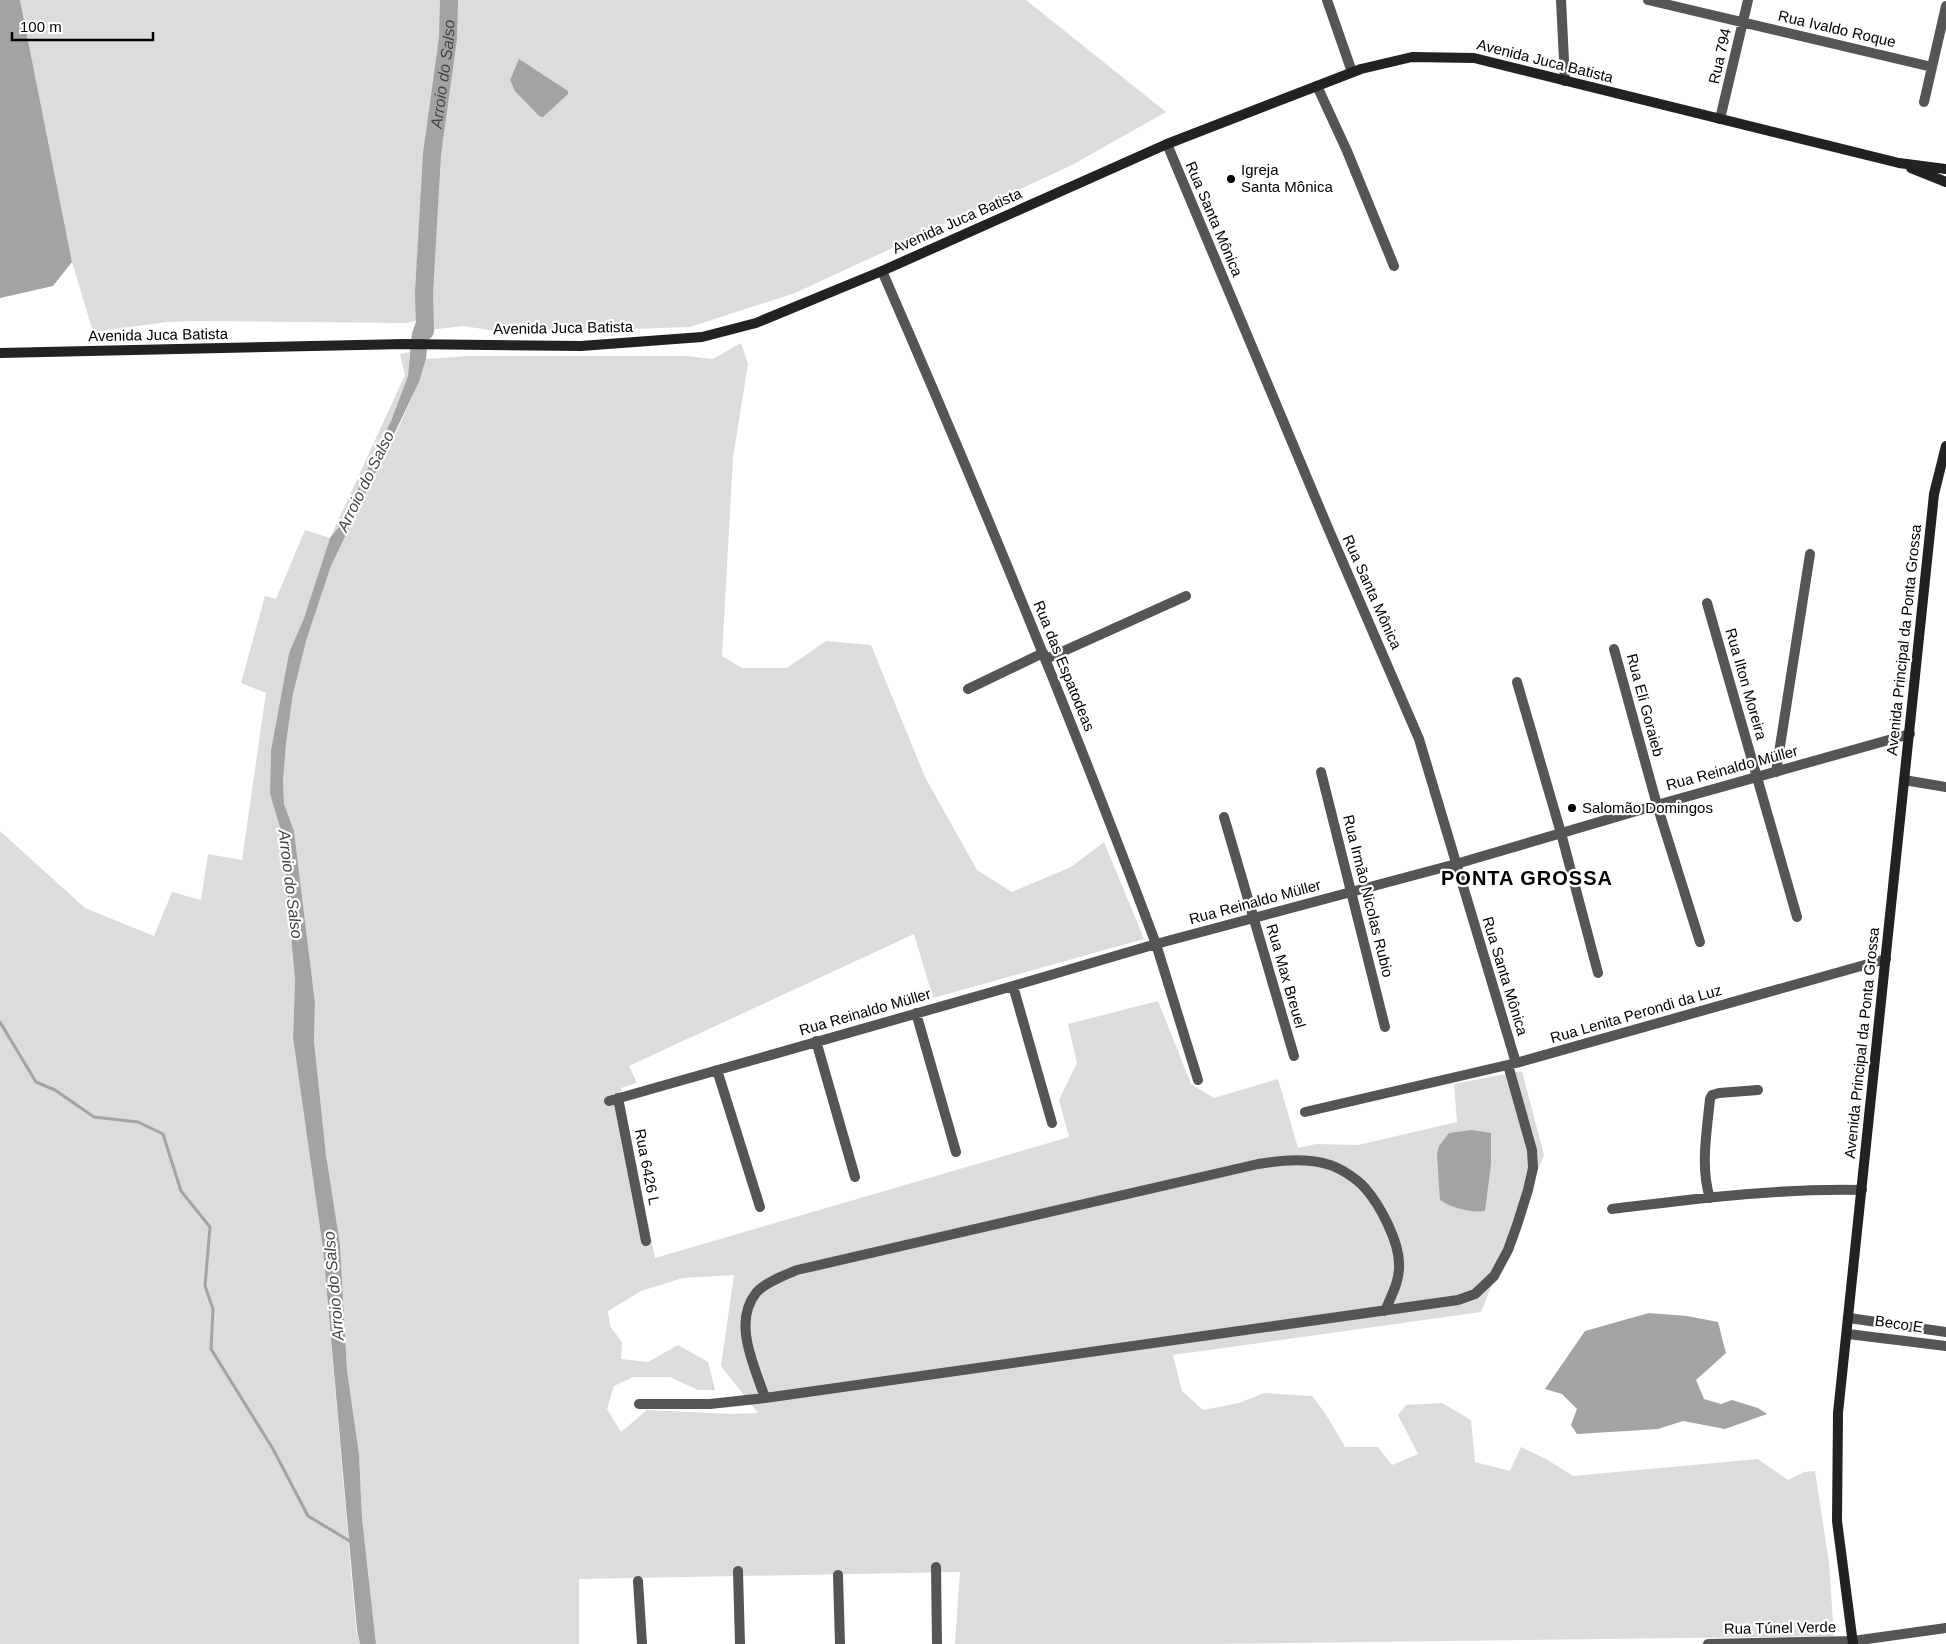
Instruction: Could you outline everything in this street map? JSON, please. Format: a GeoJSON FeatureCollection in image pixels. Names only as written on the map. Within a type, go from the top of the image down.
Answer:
{"type":"FeatureCollection","features":[{"type":"Feature","properties":{"kind":"main road","name":"Avenida Juca Batista"},"geometry":{"type":"LineString","coordinates":[[0,353],[405,344],[581,346],[702,337],[756,323],[882,272],[1167,144],[1352,72],[1412,57],[1474,58],[1899,163],[1946,169]]}},
{"type":"Feature","properties":{"kind":"main road","name":"Avenida Juca Batista"},"geometry":{"type":"LineString","coordinates":[[1899,163],[1946,182]]}},
{"type":"Feature","properties":{"kind":"main road","name":"Avenida Principal da Ponta Grossa"},"geometry":{"type":"LineString","coordinates":[[1853,1643],[1837,1521],[1838,1413],[1848,1334],[1934,494],[1946,446]]}},
{"type":"Feature","properties":{"kind":"street"},"geometry":{"type":"LineString","coordinates":[[1327,0],[1352,72]]}},
{"type":"Feature","properties":{"kind":"street"},"geometry":{"type":"LineString","coordinates":[[1561,0],[1565,82]]}},
{"type":"Feature","properties":{"kind":"street","name":"Rua Ivaldo Roque"},"geometry":{"type":"LineString","coordinates":[[1648,0],[1932,67]]}},
{"type":"Feature","properties":{"kind":"street","name":"Rua 794"},"geometry":{"type":"LineString","coordinates":[[1720,119],[1748,0]]}},
{"type":"Feature","properties":{"kind":"street"},"geometry":{"type":"LineString","coordinates":[[1924,102],[1946,6]]}},
{"type":"Feature","properties":{"kind":"street"},"geometry":{"type":"LineString","coordinates":[[1317,86],[1347,151],[1394,266]]}},
{"type":"Feature","properties":{"kind":"street","name":"Rua Santa Mônica"},"geometry":{"type":"LineString","coordinates":[[640,1404],[710,1404],[765,1398],[1458,1300],[1475,1294],[1494,1276],[1508,1250],[1528,1190],[1533,1168],[1532,1150],[1512,1064],[1419,739],[1328,528],[1167,144]]}},
{"type":"Feature","properties":{"kind":"street","name":"Rua das Espatodeas"},"geometry":{"type":"LineString","coordinates":[[882,272],[964,461],[1098,790],[1156,944],[1198,1080]]}},
{"type":"Feature","properties":{"kind":"street"},"geometry":{"type":"LineString","coordinates":[[1776,772],[1810,554]]}},
{"type":"Feature","properties":{"kind":"street"},"geometry":{"type":"LineString","coordinates":[[968,689],[1186,596]]}},
{"type":"Feature","properties":{"kind":"street","name":"Rua Ilton Moreira"},"geometry":{"type":"LineString","coordinates":[[1707,603],[1797,917]]}},
{"type":"Feature","properties":{"kind":"street","name":"Rua Eli Goraieb"},"geometry":{"type":"LineString","coordinates":[[1614,649],[1657,805],[1700,942]]}},
{"type":"Feature","properties":{"kind":"street"},"geometry":{"type":"LineString","coordinates":[[1517,682],[1561,833],[1598,973]]}},
{"type":"Feature","properties":{"kind":"street","name":"Rua Reinaldo Müller"},"geometry":{"type":"LineString","coordinates":[[614,1100],[1156,944],[1456,864],[1910,734]]}},
{"type":"Feature","properties":{"kind":"street","name":"Rua Irmão Nicolas Rubio"},"geometry":{"type":"LineString","coordinates":[[1320,772],[1385,1027]]}},
{"type":"Feature","properties":{"kind":"street"},"geometry":{"type":"LineString","coordinates":[[1904,780],[1946,787]]}},
{"type":"Feature","properties":{"kind":"street","name":"Rua Max Breuel"},"geometry":{"type":"LineString","coordinates":[[1224,817],[1294,1056]]}},
{"type":"Feature","properties":{"kind":"street","name":"Rua Lenita Perondi da Luz"},"geometry":{"type":"LineString","coordinates":[[1305,1112],[1512,1064],[1886,958]]}},
{"type":"Feature","properties":{"kind":"street"},"geometry":{"type":"LineString","coordinates":[[1013,986],[1052,1123]]}},
{"type":"Feature","properties":{"kind":"street"},"geometry":{"type":"LineString","coordinates":[[916,1013],[956,1152]]}},
{"type":"Feature","properties":{"kind":"street"},"geometry":{"type":"LineString","coordinates":[[816,1042],[855,1177]]}},
{"type":"Feature","properties":{"kind":"street"},"geometry":{"type":"LineString","coordinates":[[717,1070],[760,1207]]}},
{"type":"Feature","properties":{"kind":"street"},"geometry":{"type":"LineString","coordinates":[[1710,1198],[1706,1186],[1706,1147],[1710,1099],[1712,1095],[1719,1093],[1758,1090]]}},
{"type":"Feature","properties":{"kind":"street","name":"Rua 6426 L"},"geometry":{"type":"LineString","coordinates":[[614,1100],[646,1241]]}},
{"type":"Feature","properties":{"kind":"street"},"geometry":{"type":"LineString","coordinates":[[765,1398],[746,1335],[746,1315],[756,1293],[796,1270],[1279,1160],[1330,1165],[1347,1174],[1365,1188],[1387,1222],[1399,1263],[1398,1280],[1385,1311]]}},
{"type":"Feature","properties":{"kind":"street"},"geometry":{"type":"LineString","coordinates":[[1612,1209],[1710,1198],[1825,1189],[1862,1190]]}},
{"type":"Feature","properties":{"kind":"street"},"geometry":{"type":"LineString","coordinates":[[1849,1318],[1946,1332]]}},
{"type":"Feature","properties":{"kind":"street","name":"Beco E"},"geometry":{"type":"LineString","coordinates":[[1848,1334],[1946,1346]]}},
{"type":"Feature","properties":{"kind":"street"},"geometry":{"type":"LineString","coordinates":[[936,1567],[937,1644]]}},
{"type":"Feature","properties":{"kind":"street"},"geometry":{"type":"LineString","coordinates":[[739,1575],[740,1644]]}},
{"type":"Feature","properties":{"kind":"street"},"geometry":{"type":"LineString","coordinates":[[838,1575],[840,1644]]}},
{"type":"Feature","properties":{"kind":"street"},"geometry":{"type":"LineString","coordinates":[[638,1581],[642,1644]]}},
{"type":"Feature","properties":{"kind":"street","name":"Rua Túnel Verde"},"geometry":{"type":"LineString","coordinates":[[1708,1644],[1853,1643],[1946,1628]]}},
{"type":"Feature","properties":{"kind":"shaded area"},"geometry":{"type":"Polygon","coordinates":[[[20,0],[1026,0],[1166,112],[1072,165],[795,293],[690,327],[509,333],[463,326],[429,330],[430,313],[422,306],[415,321],[407,323],[195,321],[167,322],[93,332],[72,262],[20,0]]]}},
{"type":"Feature","properties":{"kind":"shaded area"},"geometry":{"type":"Polygon","coordinates":[[[741,343],[748,364],[733,457],[722,656],[742,668],[787,668],[826,641],[871,645],[925,777],[977,870],[1012,892],[1071,867],[1104,842],[1144,939],[933,998],[914,934],[629,1066],[637,1083],[621,1088],[655,1258],[1069,1137],[1059,1100],[1077,1063],[1068,1024],[1158,1001],[1191,1084],[1214,1098],[1278,1079],[1298,1148],[1316,1144],[1358,1145],[1457,1122],[1454,1084],[1522,1071],[1544,1155],[1481,1312],[1173,1355],[1182,1391],[1203,1410],[1239,1403],[1264,1393],[1312,1396],[1325,1413],[1345,1447],[1378,1447],[1392,1465],[1418,1454],[1398,1415],[1406,1405],[1442,1403],[1471,1420],[1475,1462],[1510,1471],[1521,1447],[1546,1459],[1573,1476],[1758,1459],[1788,1480],[1804,1472],[1815,1471],[1829,1563],[1834,1636],[1206,1644],[955,1644],[960,1572],[579,1579],[579,1644],[376,1644],[362,1518],[359,1454],[347,1370],[340,1244],[326,1155],[314,1041],[315,1003],[294,831],[284,804],[283,781],[286,744],[293,694],[306,641],[331,566],[396,433],[419,382],[426,359],[470,356],[686,356],[713,359],[741,343]],[[734,1275],[683,1278],[641,1291],[608,1311],[610,1326],[622,1342],[621,1359],[648,1362],[678,1345],[708,1362],[715,1390],[698,1390],[670,1377],[633,1377],[614,1386],[607,1409],[621,1432],[647,1410],[732,1414],[758,1413],[721,1366],[734,1275]]]}},
{"type":"Feature","properties":{"kind":"shaded area"},"geometry":{"type":"Polygon","coordinates":[[[410,352],[408,376],[391,421],[339,527],[330,538],[405,375],[400,354],[410,352]]]}},
{"type":"Feature","properties":{"kind":"shaded area"},"geometry":{"type":"Polygon","coordinates":[[[305,530],[330,538],[304,618],[289,653],[271,750],[270,794],[282,834],[295,980],[293,1038],[323,1249],[356,1629],[360,1644],[0,1644],[0,831],[85,908],[154,936],[172,892],[201,900],[208,854],[242,860],[266,693],[241,683],[265,596],[276,599],[305,530]]]}},
{"type":"Feature","properties":{"kind":"water"},"geometry":{"type":"Polygon","coordinates":[[[0,0],[20,0],[72,262],[53,286],[0,298],[0,0]]]}},
{"type":"Feature","properties":{"kind":"water"},"geometry":{"type":"Polygon","coordinates":[[[519,59],[568,91],[568,94],[543,117],[539,116],[515,91],[510,80],[519,59]]]}},
{"type":"Feature","properties":{"kind":"water"},"geometry":{"type":"Polygon","coordinates":[[[422,306],[430,313],[426,359],[419,382],[331,566],[306,641],[293,694],[283,781],[284,804],[294,831],[315,1003],[314,1041],[326,1155],[340,1244],[347,1370],[359,1454],[362,1518],[376,1644],[360,1644],[357,1630],[323,1249],[293,1038],[295,980],[282,834],[270,794],[271,750],[289,653],[304,618],[330,538],[339,527],[391,421],[408,376],[412,333],[422,306]]]}},
{"type":"Feature","properties":{"kind":"water"},"geometry":{"type":"Polygon","coordinates":[[[1472,1130],[1491,1133],[1491,1164],[1485,1211],[1461,1209],[1440,1200],[1437,1154],[1439,1146],[1449,1133],[1472,1130]]]}},
{"type":"Feature","properties":{"kind":"water"},"geometry":{"type":"Polygon","coordinates":[[[1649,1313],[1687,1316],[1718,1322],[1726,1353],[1696,1380],[1704,1399],[1721,1404],[1732,1400],[1758,1408],[1767,1414],[1725,1429],[1683,1421],[1658,1429],[1577,1434],[1571,1425],[1577,1409],[1562,1394],[1545,1389],[1585,1331],[1649,1313]]]}},
{"type":"Feature","properties":{"kind":"waterway","name":"Arroio do Salso"},"geometry":{"type":"LineString","coordinates":[[425,331],[424,293],[432,154],[448,38],[449,0]]}},
{"type":"Feature","properties":{"kind":"waterway"},"geometry":{"type":"LineString","coordinates":[[0,1022],[36,1082],[55,1090],[94,1117],[138,1122],[163,1134],[181,1191],[210,1227],[205,1286],[213,1309],[211,1349],[273,1449],[308,1516],[353,1543]]}},
{"type":"Feature","properties":{"kind":"place","name":"Igreja Santa Mônica"},"geometry":{"type":"Point","coordinates":[1231,179]}},
{"type":"Feature","properties":{"kind":"place","name":"Salomão Domingos"},"geometry":{"type":"Point","coordinates":[1572,808]}},
{"type":"Feature","properties":{"kind":"district","name":"PONTA GROSSA"},"geometry":{"type":"Point","coordinates":[1527,878]}}]}
